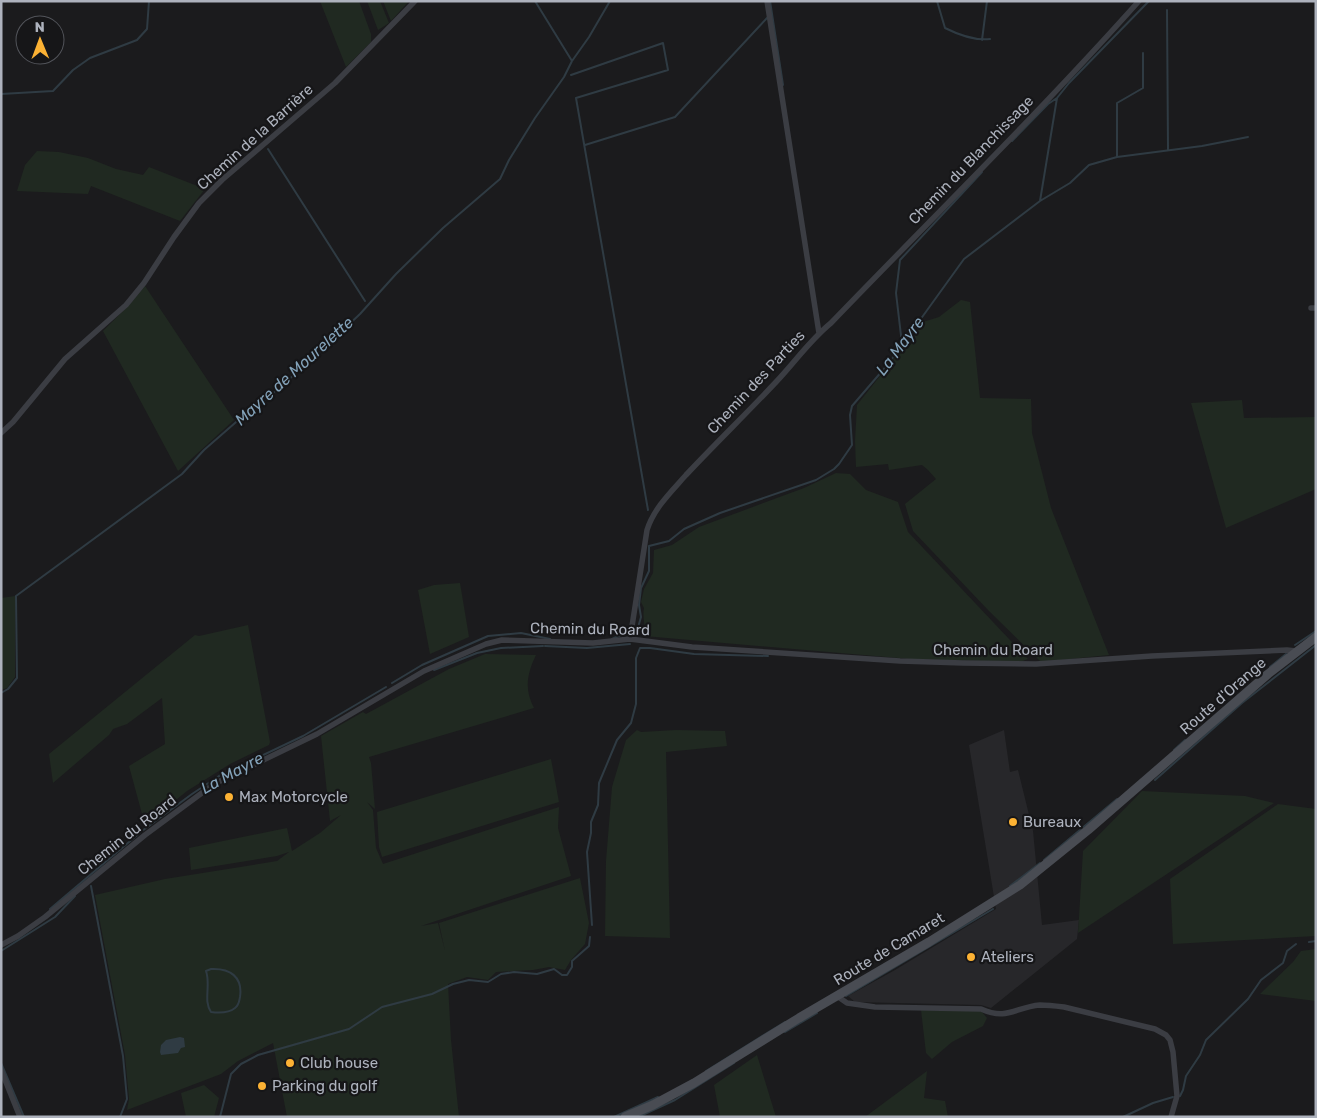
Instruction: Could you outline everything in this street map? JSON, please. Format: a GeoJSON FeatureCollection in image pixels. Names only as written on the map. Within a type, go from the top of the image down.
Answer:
{"type":"FeatureCollection","features":[{"type":"Feature","properties":{"kind":"main road","name":"Route d'Orange"},"geometry":{"type":"LineString","coordinates":[[1149,777],[1316,637]]}},
{"type":"Feature","properties":{"kind":"main road","name":"Route de Camaret"},"geometry":{"type":"LineString","coordinates":[[625,1117],[675,1094],[929,942],[1020,885],[1081,836],[1149,777]]}},
{"type":"Feature","properties":{"kind":"street","name":"Chemin de la Barrière"},"geometry":{"type":"LineString","coordinates":[[1,433],[13,422],[66,359],[126,304],[144,283],[174,237],[200,203],[222,180],[334,83],[415,1]]}},
{"type":"Feature","properties":{"kind":"street","name":"Chemin des Parties"},"geometry":{"type":"LineString","coordinates":[[630,639],[645,538],[649,522],[655,512],[703,457],[777,381],[819,333],[767,1]]}},
{"type":"Feature","properties":{"kind":"street","name":"Chemin du Blanchissage"},"geometry":{"type":"LineString","coordinates":[[819,333],[972,179],[1100,45],[1139,1]]}},
{"type":"Feature","properties":{"kind":"street","name":"Chemin du Roard"},"geometry":{"type":"LineString","coordinates":[[1,946],[45,917],[145,835],[214,784],[316,734],[424,671],[486,644],[502,640],[593,644],[630,639],[692,647],[900,661],[963,663],[1036,664],[1152,656],[1288,650],[1296,652]]}},
{"type":"Feature","properties":{"kind":"street"},"geometry":{"type":"LineString","coordinates":[[837,996],[847,1003],[875,1006],[981,1009],[989,1013],[1004,1015],[1041,1005],[1053,1006],[1155,1029],[1166,1034],[1174,1052],[1177,1096],[1171,1117]]}},
{"type":"Feature","properties":{"kind":"street"},"geometry":{"type":"LineString","coordinates":[[1,1070],[20,1117]]}},
{"type":"Feature","properties":{"kind":"shaded area"},"geometry":{"type":"Polygon","coordinates":[[[320,1],[359,1],[371,34],[371,42],[346,67],[320,1]]]}},
{"type":"Feature","properties":{"kind":"shaded area"},"geometry":{"type":"Polygon","coordinates":[[[367,1],[380,1],[389,23],[378,30],[367,1]]]}},
{"type":"Feature","properties":{"kind":"shaded area"},"geometry":{"type":"Polygon","coordinates":[[[383,1],[409,1],[391,21],[383,1]]]}},
{"type":"Feature","properties":{"kind":"shaded area"},"geometry":{"type":"Polygon","coordinates":[[[37,151],[59,152],[88,158],[116,169],[143,175],[149,167],[205,189],[180,221],[91,186],[88,194],[17,191],[25,165],[37,151]]]}},
{"type":"Feature","properties":{"kind":"shaded area"},"geometry":{"type":"Polygon","coordinates":[[[145,286],[234,420],[178,471],[103,331],[145,286]]]}},
{"type":"Feature","properties":{"kind":"shaded area"},"geometry":{"type":"Polygon","coordinates":[[[961,300],[970,302],[980,398],[1031,399],[1032,433],[1051,508],[1109,655],[1041,662],[989,611],[913,531],[905,504],[936,479],[928,470],[922,465],[889,470],[888,464],[856,467],[857,405],[923,322],[939,317],[961,300]]]}},
{"type":"Feature","properties":{"kind":"shaded area"},"geometry":{"type":"Polygon","coordinates":[[[1242,400],[1244,418],[1316,417],[1316,489],[1226,528],[1191,403],[1242,400]]]}},
{"type":"Feature","properties":{"kind":"shaded area"},"geometry":{"type":"Polygon","coordinates":[[[836,473],[850,474],[866,490],[898,502],[908,532],[1028,659],[1020,662],[910,659],[644,636],[644,608],[641,602],[644,589],[653,573],[654,550],[672,545],[699,527],[804,488],[836,473]]]}},
{"type":"Feature","properties":{"kind":"shaded area"},"geometry":{"type":"Polygon","coordinates":[[[460,583],[469,637],[430,654],[418,590],[434,585],[460,583]]]}},
{"type":"Feature","properties":{"kind":"shaded area"},"geometry":{"type":"Polygon","coordinates":[[[15,596],[15,677],[7,688],[1,690],[1,598],[15,596]]]}},
{"type":"Feature","properties":{"kind":"shaded area"},"geometry":{"type":"Polygon","coordinates":[[[248,625],[270,742],[269,745],[230,764],[187,791],[145,825],[129,766],[165,744],[162,698],[127,724],[113,729],[109,735],[53,783],[49,754],[195,635],[199,636],[248,625]]]}},
{"type":"Feature","properties":{"kind":"shaded area"},"geometry":{"type":"Polygon","coordinates":[[[485,654],[536,655],[530,669],[528,682],[529,694],[534,708],[369,757],[375,809],[367,802],[373,810],[376,848],[383,864],[559,807],[558,828],[571,876],[421,926],[438,923],[445,951],[439,923],[580,878],[589,923],[585,944],[565,970],[549,967],[496,972],[488,980],[467,977],[448,984],[451,1040],[459,1117],[287,1117],[273,1043],[238,1061],[221,1074],[127,1110],[129,1099],[125,1055],[95,895],[165,879],[277,861],[289,852],[277,856],[191,870],[189,848],[287,828],[292,851],[320,833],[341,815],[330,821],[321,736],[363,712],[366,714],[449,669],[485,654]]]}},
{"type":"Feature","properties":{"kind":"shaded area"},"geometry":{"type":"Polygon","coordinates":[[[637,730],[641,732],[676,730],[725,731],[727,746],[666,752],[670,938],[605,936],[606,861],[612,787],[626,740],[637,730]]]}},
{"type":"Feature","properties":{"kind":"shaded area"},"geometry":{"type":"Polygon","coordinates":[[[1004,730],[1010,772],[1018,770],[1033,831],[1042,925],[1079,920],[1077,939],[991,1008],[981,1005],[855,1002],[848,996],[996,909],[969,745],[1004,730]]]}},
{"type":"Feature","properties":{"kind":"shaded area"},"geometry":{"type":"Polygon","coordinates":[[[551,759],[559,802],[382,857],[379,847],[377,812],[551,759]]]}},
{"type":"Feature","properties":{"kind":"shaded area"},"geometry":{"type":"Polygon","coordinates":[[[1142,791],[1245,796],[1274,803],[1078,933],[1083,851],[1142,791]]]}},
{"type":"Feature","properties":{"kind":"shaded area"},"geometry":{"type":"Polygon","coordinates":[[[1278,804],[1316,809],[1316,936],[1173,944],[1170,879],[1278,804]]]}},
{"type":"Feature","properties":{"kind":"shaded area"},"geometry":{"type":"Polygon","coordinates":[[[1316,949],[1316,1001],[1260,994],[1293,962],[1301,951],[1316,949]]]}},
{"type":"Feature","properties":{"kind":"shaded area"},"geometry":{"type":"Polygon","coordinates":[[[921,1010],[980,1011],[987,1018],[983,1026],[952,1042],[932,1059],[926,1053],[921,1010]]]}},
{"type":"Feature","properties":{"kind":"shaded area"},"geometry":{"type":"Polygon","coordinates":[[[184,1038],[185,1047],[181,1048],[178,1053],[161,1055],[161,1045],[166,1040],[184,1038]]]}},
{"type":"Feature","properties":{"kind":"shaded area"},"geometry":{"type":"Polygon","coordinates":[[[757,1055],[776,1117],[720,1117],[714,1085],[757,1055]]]}},
{"type":"Feature","properties":{"kind":"shaded area"},"geometry":{"type":"Polygon","coordinates":[[[927,1071],[924,1098],[945,1101],[948,1117],[865,1117],[927,1071]]]}},
{"type":"Feature","properties":{"kind":"shaded area"},"geometry":{"type":"Polygon","coordinates":[[[204,1085],[219,1098],[214,1117],[186,1117],[181,1093],[204,1085]]]}},
{"type":"Feature","properties":{"kind":"waterway"},"geometry":{"type":"LineString","coordinates":[[1,94],[53,91],[73,70],[90,58],[137,40],[147,29],[149,1]]}},
{"type":"Feature","properties":{"kind":"waterway"},"geometry":{"type":"LineString","coordinates":[[535,1],[572,61]]}},
{"type":"Feature","properties":{"kind":"waterway","name":"Mayre de Mourelette"},"geometry":{"type":"LineString","coordinates":[[1,693],[8,689],[17,678],[16,596],[182,474],[204,450],[310,361],[360,314],[396,274],[443,228],[500,179],[509,160],[535,118],[564,77],[610,1]]}},
{"type":"Feature","properties":{"kind":"waterway"},"geometry":{"type":"LineString","coordinates":[[770,1],[783,85]]}},
{"type":"Feature","properties":{"kind":"waterway"},"geometry":{"type":"LineString","coordinates":[[937,1],[945,28],[967,37],[990,39]]}},
{"type":"Feature","properties":{"kind":"waterway"},"geometry":{"type":"LineString","coordinates":[[982,40],[987,1]]}},
{"type":"Feature","properties":{"kind":"waterway","name":"La Mayre"},"geometry":{"type":"LineString","coordinates":[[635,638],[641,617],[639,605],[641,588],[649,571],[649,546],[669,541],[684,529],[720,513],[816,480],[839,464],[852,445],[850,415],[852,406],[889,363],[964,259],[1040,201],[1057,98],[1069,83],[1149,1]]}},
{"type":"Feature","properties":{"kind":"waterway"},"geometry":{"type":"LineString","coordinates":[[1167,10],[1168,149]]}},
{"type":"Feature","properties":{"kind":"waterway"},"geometry":{"type":"LineString","coordinates":[[585,145],[675,117],[767,18]]}},
{"type":"Feature","properties":{"kind":"waterway"},"geometry":{"type":"LineString","coordinates":[[571,75],[663,43],[668,70],[576,98],[648,510]]}},
{"type":"Feature","properties":{"kind":"waterway"},"geometry":{"type":"LineString","coordinates":[[1117,157],[1117,103],[1143,88],[1143,53]]}},
{"type":"Feature","properties":{"kind":"waterway"},"geometry":{"type":"LineString","coordinates":[[1012,141],[1048,104],[1057,98]]}},
{"type":"Feature","properties":{"kind":"waterway"},"geometry":{"type":"LineString","coordinates":[[1040,201],[1070,183],[1089,165],[1117,157],[1202,146],[1248,137]]}},
{"type":"Feature","properties":{"kind":"waterway"},"geometry":{"type":"LineString","coordinates":[[268,149],[365,301]]}},
{"type":"Feature","properties":{"kind":"waterway"},"geometry":{"type":"LineString","coordinates":[[902,344],[896,293],[900,260],[982,172]]}},
{"type":"Feature","properties":{"kind":"waterway"},"geometry":{"type":"LineString","coordinates":[[612,639],[630,631]]}},
{"type":"Feature","properties":{"kind":"waterway"},"geometry":{"type":"LineString","coordinates":[[1295,645],[1316,631]]}},
{"type":"Feature","properties":{"kind":"waterway"},"geometry":{"type":"LineString","coordinates":[[392,683],[422,665],[488,636],[521,633],[550,639]]}},
{"type":"Feature","properties":{"kind":"waterway","name":"La Mayre"},"geometry":{"type":"LineString","coordinates":[[545,646],[587,648],[630,644]]}},
{"type":"Feature","properties":{"kind":"waterway"},"geometry":{"type":"LineString","coordinates":[[1155,780],[1242,703],[1316,645]]}},
{"type":"Feature","properties":{"kind":"waterway","name":"La Mayre"},"geometry":{"type":"LineString","coordinates":[[434,670],[477,653],[501,648],[543,646]]}},
{"type":"Feature","properties":{"kind":"waterway"},"geometry":{"type":"LineString","coordinates":[[592,925],[587,852],[591,822],[598,805],[599,783],[617,740],[631,723],[636,704],[636,658],[640,648],[694,654],[768,656]]}},
{"type":"Feature","properties":{"kind":"waterway"},"geometry":{"type":"LineString","coordinates":[[1270,667],[1286,654]]}},
{"type":"Feature","properties":{"kind":"waterway","name":"La Mayre"},"geometry":{"type":"LineString","coordinates":[[50,909],[142,831],[219,776],[303,736],[386,687]]}},
{"type":"Feature","properties":{"kind":"waterway"},"geometry":{"type":"LineString","coordinates":[[1174,750],[1185,740]]}},
{"type":"Feature","properties":{"kind":"waterway"},"geometry":{"type":"LineString","coordinates":[[1044,860],[1117,799]]}},
{"type":"Feature","properties":{"kind":"waterway"},"geometry":{"type":"LineString","coordinates":[[1010,886],[1040,863]]}},
{"type":"Feature","properties":{"kind":"waterway"},"geometry":{"type":"LineString","coordinates":[[91,886],[123,1056],[127,1099],[120,1117]]}},
{"type":"Feature","properties":{"kind":"waterway","name":"La Mayre"},"geometry":{"type":"LineString","coordinates":[[1,951],[55,917],[75,896]]}},
{"type":"Feature","properties":{"kind":"waterway"},"geometry":{"type":"LineString","coordinates":[[846,996],[993,909]]}},
{"type":"Feature","properties":{"kind":"waterway"},"geometry":{"type":"LineString","coordinates":[[220,1117],[231,1074],[241,1064],[258,1055],[349,1029],[382,1007],[432,994],[453,984],[469,980],[488,982],[501,974],[514,972],[537,974],[554,969],[562,975],[567,975],[572,967],[572,961],[589,946],[590,937]]}},
{"type":"Feature","properties":{"kind":"waterway"},"geometry":{"type":"LineString","coordinates":[[1309,942],[1316,941]]}},
{"type":"Feature","properties":{"kind":"waterway"},"geometry":{"type":"LineString","coordinates":[[1180,1096],[1186,1076],[1200,1055],[1206,1040],[1248,999],[1261,980],[1283,963],[1287,951],[1296,944]]}},
{"type":"Feature","properties":{"kind":"waterway"},"geometry":{"type":"LineString","coordinates":[[211,969],[224,970],[234,975],[237,979],[240,997],[238,1005],[233,1010],[211,1012],[207,998],[208,982],[206,971],[211,969]]}},
{"type":"Feature","properties":{"kind":"waterway"},"geometry":{"type":"LineString","coordinates":[[785,1032],[817,1013]]}},
{"type":"Feature","properties":{"kind":"waterway"},"geometry":{"type":"LineString","coordinates":[[706,1071],[785,1022]]}},
{"type":"Feature","properties":{"kind":"waterway","name":"La Mayre"},"geometry":{"type":"LineString","coordinates":[[1,1063],[24,1117]]}},
{"type":"Feature","properties":{"kind":"waterway"},"geometry":{"type":"LineString","coordinates":[[638,1117],[675,1100],[734,1063]]}},
{"type":"Feature","properties":{"kind":"waterway"},"geometry":{"type":"LineString","coordinates":[[614,1117],[658,1097]]}},
{"type":"Feature","properties":{"kind":"waterway"},"geometry":{"type":"LineString","coordinates":[[1123,1117],[1153,1103],[1173,1097]]}},
{"type":"Feature","properties":{"kind":"place","name":"Max Motorcycle"},"geometry":{"type":"Point","coordinates":[229,797]}},
{"type":"Feature","properties":{"kind":"place","name":"Bureaux"},"geometry":{"type":"Point","coordinates":[1013,822]}},
{"type":"Feature","properties":{"kind":"place","name":"Ateliers"},"geometry":{"type":"Point","coordinates":[971,957]}},
{"type":"Feature","properties":{"kind":"place","name":"Club house"},"geometry":{"type":"Point","coordinates":[290,1063]}},
{"type":"Feature","properties":{"kind":"place","name":"Parking du golf"},"geometry":{"type":"Point","coordinates":[262,1086]}}]}
